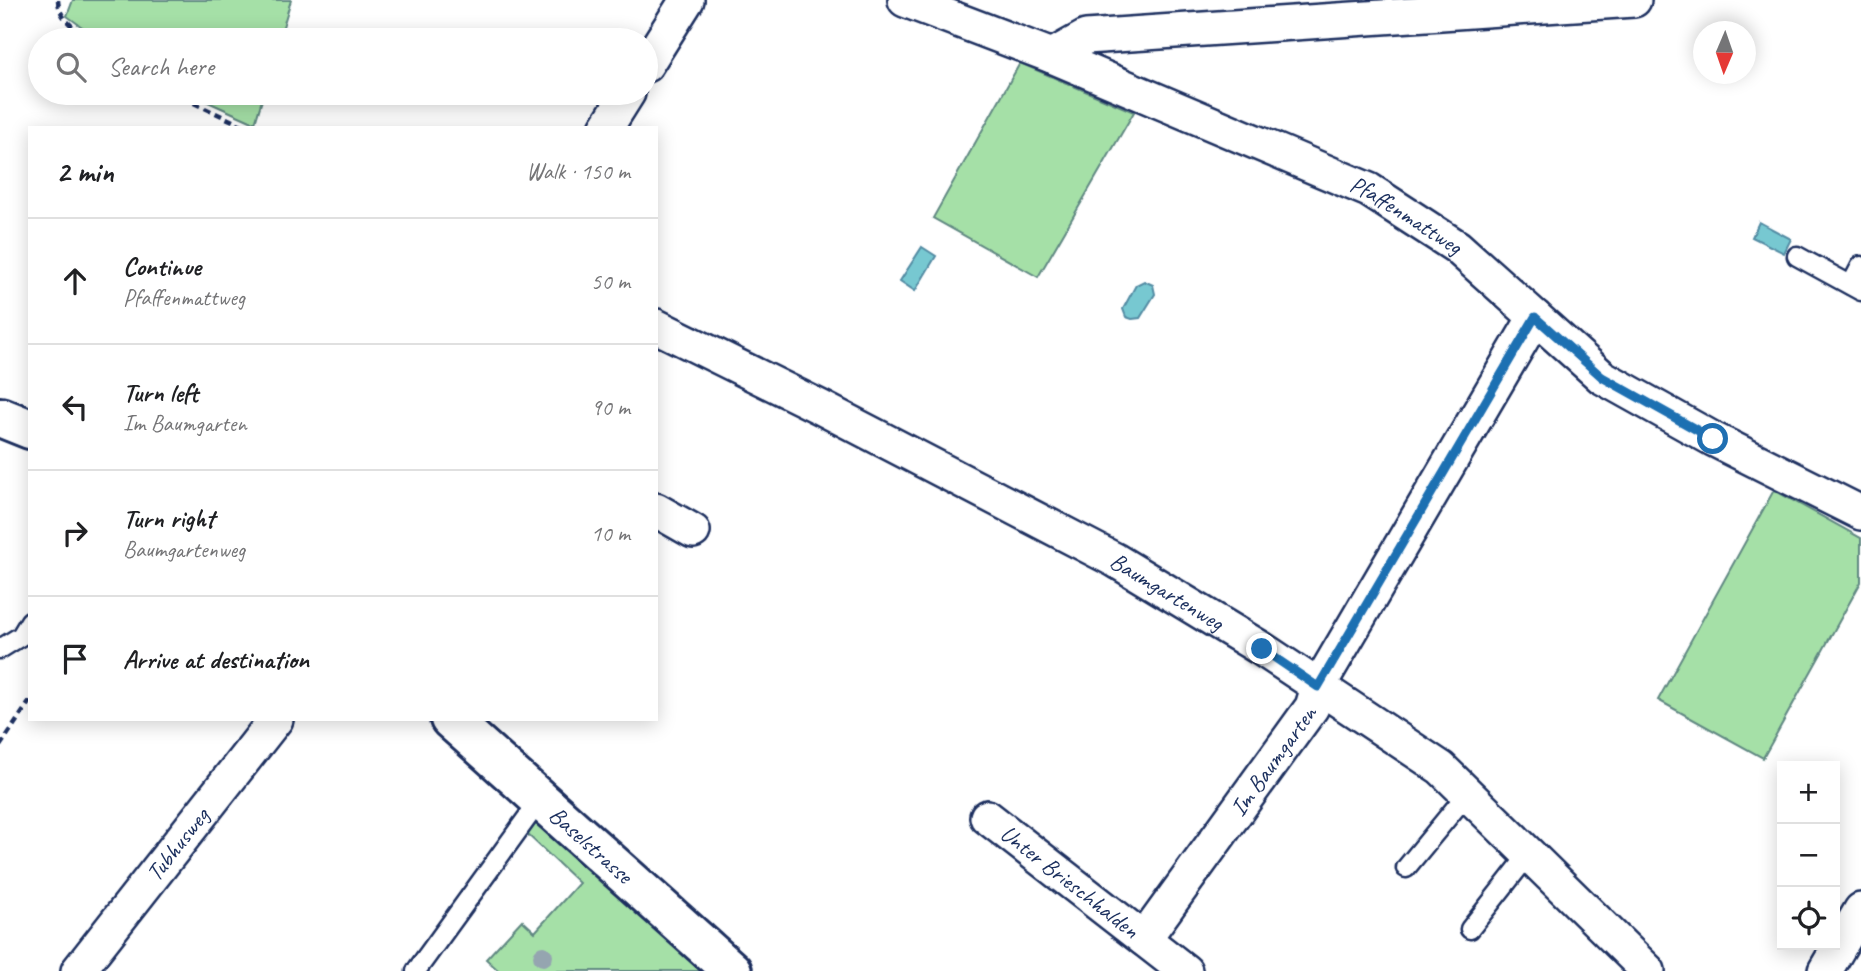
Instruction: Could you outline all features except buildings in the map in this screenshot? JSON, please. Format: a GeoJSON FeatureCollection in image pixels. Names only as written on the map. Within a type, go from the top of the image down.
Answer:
{"type":"FeatureCollection","features":[{"type":"Feature","properties":{"kind":"street"},"geometry":{"type":"LineString","coordinates":[[658,46],[687,0]]}},
{"type":"Feature","properties":{"kind":"street","name":"Pfaffenmattweg"},"geometry":{"type":"LineString","coordinates":[[905,0],[1052,56],[1368,190],[1457,247],[1602,377],[1713,439],[1861,513]]}},
{"type":"Feature","properties":{"kind":"street"},"geometry":{"type":"LineString","coordinates":[[1052,56],[1086,37],[1473,6],[1634,0]]}},
{"type":"Feature","properties":{"kind":"street"},"geometry":{"type":"LineString","coordinates":[[607,126],[620,105]]}},
{"type":"Feature","properties":{"kind":"street","name":"Im Baumgarten"},"geometry":{"type":"LineString","coordinates":[[1144,939],[1312,707],[1318,687],[1535,317]]}},
{"type":"Feature","properties":{"kind":"street","name":"Baumgartenweg"},"geometry":{"type":"LineString","coordinates":[[658,327],[820,407],[1115,560],[1262,649],[1441,768],[1648,971]]}},
{"type":"Feature","properties":{"kind":"street"},"geometry":{"type":"LineString","coordinates":[[0,417],[28,428]]}},
{"type":"Feature","properties":{"kind":"street"},"geometry":{"type":"LineString","coordinates":[[658,511],[693,531]]}},
{"type":"Feature","properties":{"kind":"street","name":"Tubhusweg"},"geometry":{"type":"LineString","coordinates":[[78,971],[274,721]]}},
{"type":"Feature","properties":{"kind":"street","name":"Baselstrasse"},"geometry":{"type":"LineString","coordinates":[[452,721],[732,971]]}},
{"type":"Feature","properties":{"kind":"street","name":"Unter Brieschhalden"},"geometry":{"type":"LineString","coordinates":[[987,817],[1181,970]]}},
{"type":"Feature","properties":{"kind":"street"},"geometry":{"type":"LineString","coordinates":[[1825,971],[1861,910]]}},
{"type":"Feature","properties":{"kind":"lane"},"geometry":{"type":"LineString","coordinates":[[1797,256],[1856,288],[1861,266]]}},
{"type":"Feature","properties":{"kind":"lane"},"geometry":{"type":"LineString","coordinates":[[0,649],[21,636],[28,624]]}},
{"type":"Feature","properties":{"kind":"lane"},"geometry":{"type":"LineString","coordinates":[[1406,868],[1467,794]]}},
{"type":"Feature","properties":{"kind":"lane"},"geometry":{"type":"LineString","coordinates":[[416,971],[540,800]]}},
{"type":"Feature","properties":{"kind":"lane"},"geometry":{"type":"LineString","coordinates":[[1470,929],[1528,854]]}},
{"type":"Feature","properties":{"kind":"path"},"geometry":{"type":"LineString","coordinates":[[58,0],[65,21],[74,28]]}},
{"type":"Feature","properties":{"kind":"path"},"geometry":{"type":"LineString","coordinates":[[198,105],[244,126]]}},
{"type":"Feature","properties":{"kind":"path"},"geometry":{"type":"LineString","coordinates":[[0,746],[28,704]]}},
{"type":"Feature","properties":{"kind":"green space"},"geometry":{"type":"Polygon","coordinates":[[[73,0],[291,0],[283,28],[84,28],[67,16],[73,0]]]}},
{"type":"Feature","properties":{"kind":"green space"},"geometry":{"type":"Polygon","coordinates":[[[1020,63],[1134,112],[1038,277],[933,218],[1020,63]]]}},
{"type":"Feature","properties":{"kind":"green space"},"geometry":{"type":"Polygon","coordinates":[[[215,105],[260,105],[255,123],[215,105]]]}},
{"type":"Feature","properties":{"kind":"green space"},"geometry":{"type":"Polygon","coordinates":[[[1774,490],[1861,538],[1861,582],[1763,758],[1658,700],[1774,490]]]}},
{"type":"Feature","properties":{"kind":"green space"},"geometry":{"type":"Polygon","coordinates":[[[538,820],[701,971],[499,971],[486,959],[522,920],[535,932],[579,883],[525,832],[538,820]]]}},
{"type":"Feature","properties":{"kind":"water"},"geometry":{"type":"Polygon","coordinates":[[[1759,222],[1791,239],[1784,253],[1752,237],[1759,222]]]}},
{"type":"Feature","properties":{"kind":"water"},"geometry":{"type":"Polygon","coordinates":[[[922,247],[936,256],[915,291],[900,281],[922,247]]]}},
{"type":"Feature","properties":{"kind":"water"},"geometry":{"type":"Polygon","coordinates":[[[1144,281],[1153,285],[1155,294],[1140,318],[1126,317],[1123,309],[1136,285],[1144,281]]]}},
{"type":"Feature","properties":{"kind":"route"},"geometry":{"type":"LineString","coordinates":[[1262,649],[1318,687],[1535,317],[1602,377],[1713,439]]}}]}
